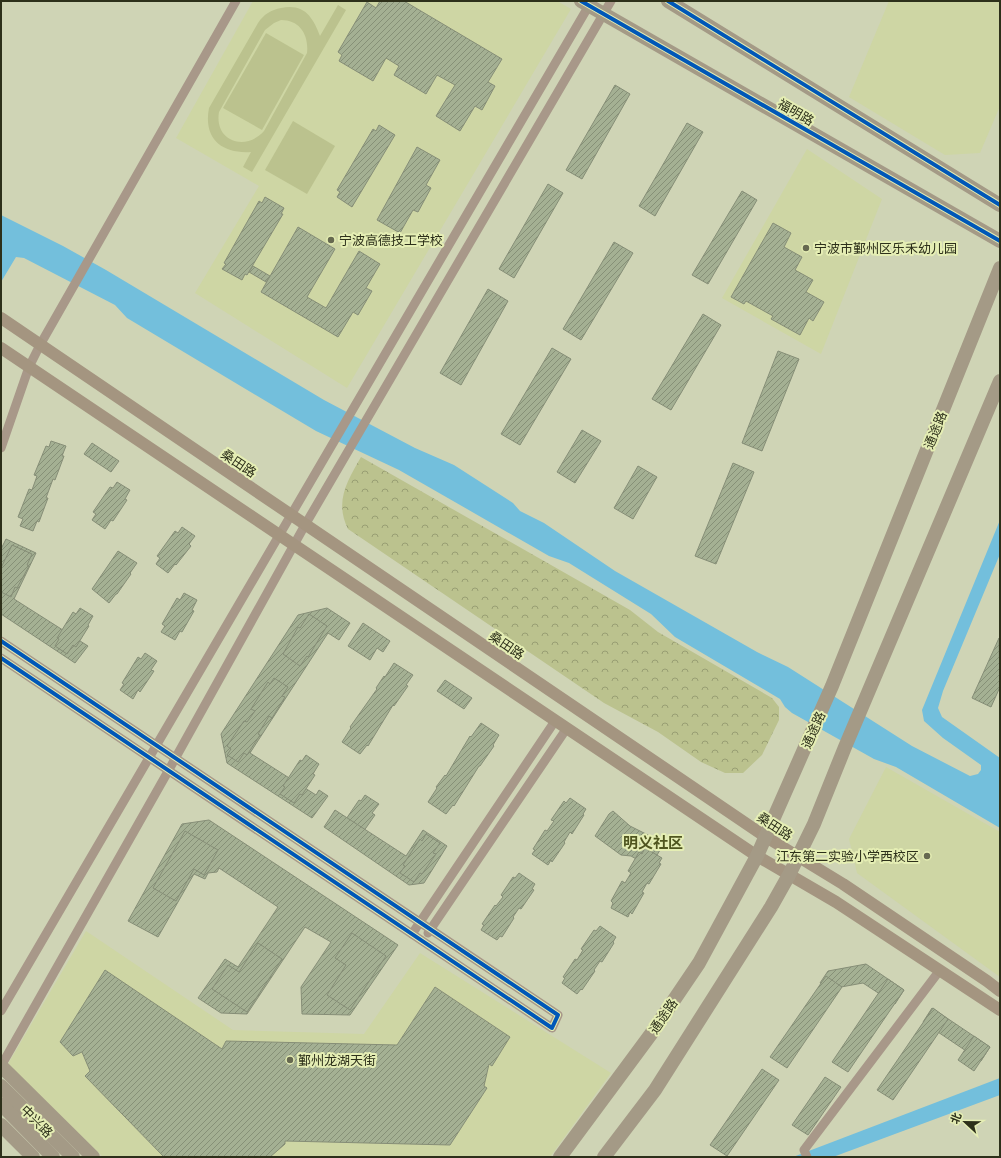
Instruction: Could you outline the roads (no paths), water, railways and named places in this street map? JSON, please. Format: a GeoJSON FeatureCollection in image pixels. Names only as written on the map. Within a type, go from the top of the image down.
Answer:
{"type":"FeatureCollection","features":[{"type":"Feature","properties":{"kind":"main road","name":"福明路"},"geometry":{"type":"LineString","coordinates":[[668,1],[1000,205]]}},
{"type":"Feature","properties":{"kind":"main road","name":"福明路"},"geometry":{"type":"LineString","coordinates":[[587,2],[603,14],[1000,241]]}},
{"type":"Feature","properties":{"kind":"main road","name":"通途路"},"geometry":{"type":"LineString","coordinates":[[560,1157],[651,1034],[699,963],[757,856],[832,686],[1000,268]]}},
{"type":"Feature","properties":{"kind":"main road","name":"桑田路"},"geometry":{"type":"LineString","coordinates":[[1,318],[766,837],[843,884],[988,981],[1000,991]]}},
{"type":"Feature","properties":{"kind":"main road"},"geometry":{"type":"LineString","coordinates":[[1,348],[757,856],[836,902],[1000,1010]]}},
{"type":"Feature","properties":{"kind":"main road"},"geometry":{"type":"LineString","coordinates":[[604,1157],[660,1083],[771,907],[789,875],[814,824],[845,747],[1000,381]]}},
{"type":"Feature","properties":{"kind":"main road"},"geometry":{"type":"LineString","coordinates":[[1,1066],[94,1157]]}},
{"type":"Feature","properties":{"kind":"main road","name":"中兴路"},"geometry":{"type":"LineString","coordinates":[[1,1086],[73,1157]]}},
{"type":"Feature","properties":{"kind":"main road","name":"中兴路"},"geometry":{"type":"LineString","coordinates":[[1,1104],[53,1157]]}},
{"type":"Feature","properties":{"kind":"main road"},"geometry":{"type":"LineString","coordinates":[[1,1125],[33,1157]]}},
{"type":"Feature","properties":{"kind":"street"},"geometry":{"type":"LineString","coordinates":[[1,448],[29,367],[40,345],[236,1]]}},
{"type":"Feature","properties":{"kind":"street"},"geometry":{"type":"LineString","coordinates":[[1,1066],[176,758],[305,525],[610,1]]}},
{"type":"Feature","properties":{"kind":"street"},"geometry":{"type":"LineString","coordinates":[[1,1010],[356,402],[587,2]]}},
{"type":"Feature","properties":{"kind":"street"},"geometry":{"type":"LineString","coordinates":[[1,641],[558,1015],[552,1028],[1,658]]}},
{"type":"Feature","properties":{"kind":"street"},"geometry":{"type":"LineString","coordinates":[[412,934],[555,721]]}},
{"type":"Feature","properties":{"kind":"street"},"geometry":{"type":"LineString","coordinates":[[423,941],[567,728]]}},
{"type":"Feature","properties":{"kind":"street"},"geometry":{"type":"LineString","coordinates":[[806,1154],[940,970]]}},
{"type":"Feature","properties":{"kind":"water"},"geometry":{"type":"Polygon","coordinates":[[[1,215],[63,246],[106,270],[324,400],[415,448],[454,465],[513,503],[520,511],[544,523],[615,571],[757,652],[788,667],[912,746],[970,776],[978,774],[981,770],[981,765],[943,738],[924,721],[922,710],[1000,520],[1000,554],[943,691],[938,708],[942,717],[1000,758],[1000,828],[896,767],[874,759],[792,713],[785,707],[780,699],[675,637],[651,614],[569,563],[549,556],[399,470],[316,431],[127,318],[115,305],[24,258],[16,257],[1,282],[1,215]]]}},
{"type":"Feature","properties":{"kind":"water"},"geometry":{"type":"Polygon","coordinates":[[[1000,1078],[1000,1095],[833,1157],[793,1157],[1000,1078]]]}},
{"type":"Feature","properties":{"kind":"place","name":"宁波高德技工学校"},"geometry":{"type":"Point","coordinates":[331,240]}},
{"type":"Feature","properties":{"kind":"place","name":"宁波市鄞州区乐禾幼儿园"},"geometry":{"type":"Point","coordinates":[806,248]}},
{"type":"Feature","properties":{"kind":"place","name":"江东第二实验小学西校区"},"geometry":{"type":"Point","coordinates":[927,856]}},
{"type":"Feature","properties":{"kind":"place","name":"鄞州龙湖天街"},"geometry":{"type":"Point","coordinates":[290,1060]}},
{"type":"Feature","properties":{"kind":"district","name":"明义社区"},"geometry":{"type":"Point","coordinates":[653,843]}}]}
